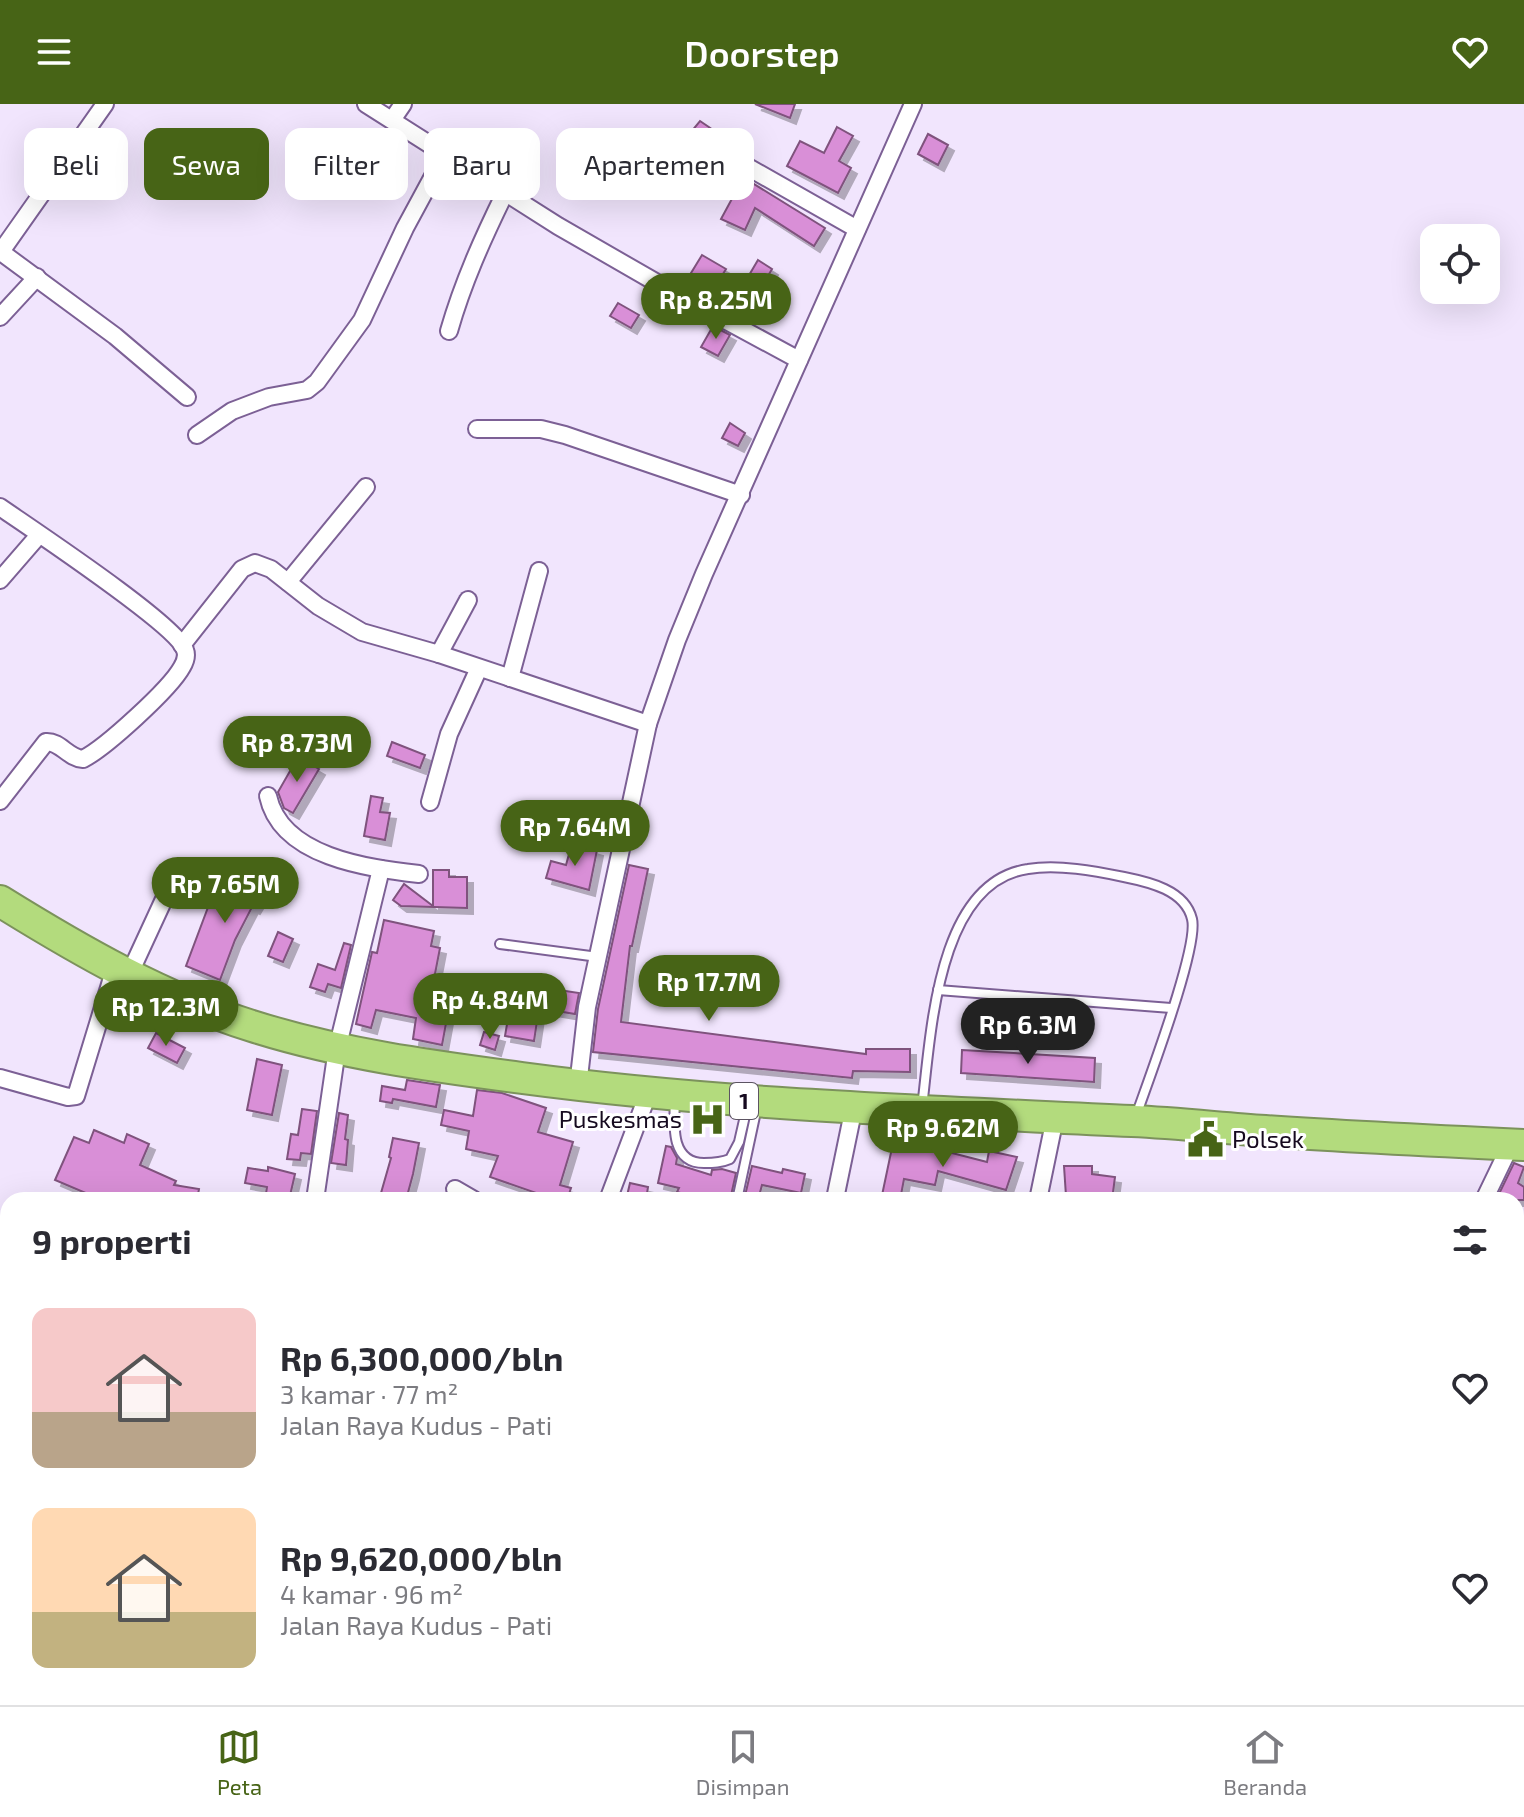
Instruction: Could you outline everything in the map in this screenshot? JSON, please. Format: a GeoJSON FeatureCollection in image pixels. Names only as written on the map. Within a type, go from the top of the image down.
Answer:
{"type":"FeatureCollection","features":[{"type":"Feature","properties":{"kind":"highway","name":"1"},"geometry":{"type":"LineString","coordinates":[[0,901],[50,932],[158,989],[252,1026],[337,1049],[447,1068],[578,1086],[753,1102],[1517,1144]]}},
{"type":"Feature","properties":{"kind":"street"},"geometry":{"type":"LineString","coordinates":[[105,104],[0,252],[115,336],[187,397]]}},
{"type":"Feature","properties":{"kind":"street"},"geometry":{"type":"LineString","coordinates":[[366,104],[424,141]]}},
{"type":"Feature","properties":{"kind":"street"},"geometry":{"type":"LineString","coordinates":[[392,120],[403,104]]}},
{"type":"Feature","properties":{"kind":"street"},"geometry":{"type":"LineString","coordinates":[[578,1086],[587,1007],[648,724],[677,640],[913,104]]}},
{"type":"Feature","properties":{"kind":"street"},"geometry":{"type":"LineString","coordinates":[[754,171],[857,229]]}},
{"type":"Feature","properties":{"kind":"street"},"geometry":{"type":"LineString","coordinates":[[197,435],[242,407],[269,397],[307,390],[317,382],[362,320],[424,193]]}},
{"type":"Feature","properties":{"kind":"street"},"geometry":{"type":"LineString","coordinates":[[449,331],[459,295],[502,200]]}},
{"type":"Feature","properties":{"kind":"street"},"geometry":{"type":"LineString","coordinates":[[517,200],[664,287],[799,360]]}},
{"type":"Feature","properties":{"kind":"street"},"geometry":{"type":"LineString","coordinates":[[0,317],[37,277]]}},
{"type":"Feature","properties":{"kind":"street"},"geometry":{"type":"LineString","coordinates":[[477,429],[541,429],[565,435],[741,495]]}},
{"type":"Feature","properties":{"kind":"street"},"geometry":{"type":"LineString","coordinates":[[288,582],[366,487]]}},
{"type":"Feature","properties":{"kind":"street"},"geometry":{"type":"LineString","coordinates":[[0,507],[149,614],[182,645],[186,657],[180,670],[119,732],[83,759],[74,757],[52,741],[46,742],[0,801]]}},
{"type":"Feature","properties":{"kind":"street"},"geometry":{"type":"LineString","coordinates":[[0,580],[39,535]]}},
{"type":"Feature","properties":{"kind":"street"},"geometry":{"type":"LineString","coordinates":[[182,645],[249,565],[255,563],[288,582],[341,622],[362,632],[439,654],[648,724]]}},
{"type":"Feature","properties":{"kind":"street"},"geometry":{"type":"LineString","coordinates":[[510,678],[539,571]]}},
{"type":"Feature","properties":{"kind":"street"},"geometry":{"type":"LineString","coordinates":[[439,654],[468,600]]}},
{"type":"Feature","properties":{"kind":"street"},"geometry":{"type":"LineString","coordinates":[[430,802],[449,734],[479,668]]}},
{"type":"Feature","properties":{"kind":"street"},"geometry":{"type":"LineString","coordinates":[[268,796],[276,819],[305,844],[326,854],[381,869],[419,874]]}},
{"type":"Feature","properties":{"kind":"street"},"geometry":{"type":"LineString","coordinates":[[316,1192],[337,1049],[381,869]]}},
{"type":"Feature","properties":{"kind":"street"},"geometry":{"type":"LineString","coordinates":[[0,1078],[74,1097],[122,971],[177,871]]}},
{"type":"Feature","properties":{"kind":"street"},"geometry":{"type":"LineString","coordinates":[[612,1192],[662,1095]]}},
{"type":"Feature","properties":{"kind":"street"},"geometry":{"type":"LineString","coordinates":[[836,1192],[854,1107]]}},
{"type":"Feature","properties":{"kind":"street"},"geometry":{"type":"LineString","coordinates":[[1040,1192],[1055,1118]]}},
{"type":"Feature","properties":{"kind":"street"},"geometry":{"type":"LineString","coordinates":[[1489,1192],[1517,1144]]}},
{"type":"Feature","properties":{"kind":"street"},"geometry":{"type":"LineString","coordinates":[[455,1189],[460,1192]]}},
{"type":"Feature","properties":{"kind":"lane"},"geometry":{"type":"LineString","coordinates":[[922,1111],[938,990],[955,932],[965,913],[987,889],[1003,878],[1027,869],[1070,869],[1122,876],[1160,886],[1180,898],[1189,909],[1193,923],[1171,1008],[1135,1121]]}},
{"type":"Feature","properties":{"kind":"lane"},"geometry":{"type":"LineString","coordinates":[[500,944],[599,957]]}},
{"type":"Feature","properties":{"kind":"lane"},"geometry":{"type":"LineString","coordinates":[[938,990],[1171,1008]]}},
{"type":"Feature","properties":{"kind":"lane"},"geometry":{"type":"LineString","coordinates":[[662,1095],[684,1157],[699,1163],[723,1162],[733,1156],[753,1102]]}},
{"type":"Feature","properties":{"kind":"lane"},"geometry":{"type":"LineString","coordinates":[[738,1192],[753,1102]]}},
{"type":"Feature","properties":{"kind":"building"},"geometry":{"type":"Polygon","coordinates":[[[755,104],[795,104],[790,118],[755,104]]]}},
{"type":"Feature","properties":{"kind":"building"},"geometry":{"type":"Polygon","coordinates":[[[700,121],[710,128],[694,128],[700,121]]]}},
{"type":"Feature","properties":{"kind":"building"},"geometry":{"type":"Polygon","coordinates":[[[837,127],[853,136],[839,161],[851,168],[838,193],[787,166],[800,141],[824,153],[837,127]]]}},
{"type":"Feature","properties":{"kind":"building"},"geometry":{"type":"Polygon","coordinates":[[[928,134],[948,145],[938,165],[918,154],[928,134]]]}},
{"type":"Feature","properties":{"kind":"building"},"geometry":{"type":"Polygon","coordinates":[[[754,184],[825,228],[814,246],[755,208],[745,230],[721,219],[731,200],[754,200],[754,184]]]}},
{"type":"Feature","properties":{"kind":"building"},"geometry":{"type":"Polygon","coordinates":[[[702,255],[726,269],[712,292],[688,278],[702,255]]]}},
{"type":"Feature","properties":{"kind":"building"},"geometry":{"type":"Polygon","coordinates":[[[758,260],[772,269],[760,290],[745,282],[758,260]]]}},
{"type":"Feature","properties":{"kind":"building"},"geometry":{"type":"Polygon","coordinates":[[[618,303],[639,315],[631,328],[610,316],[618,303]]]}},
{"type":"Feature","properties":{"kind":"building"},"geometry":{"type":"Polygon","coordinates":[[[713,326],[730,335],[718,356],[701,347],[713,326]]]}},
{"type":"Feature","properties":{"kind":"building"},"geometry":{"type":"Polygon","coordinates":[[[730,423],[745,433],[738,446],[722,438],[730,423]]]}},
{"type":"Feature","properties":{"kind":"building"},"geometry":{"type":"Polygon","coordinates":[[[392,742],[425,755],[420,768],[387,756],[392,742]]]}},
{"type":"Feature","properties":{"kind":"building"},"geometry":{"type":"Polygon","coordinates":[[[298,757],[319,769],[293,813],[284,808],[278,792],[298,757]]]}},
{"type":"Feature","properties":{"kind":"building"},"geometry":{"type":"Polygon","coordinates":[[[371,796],[383,798],[380,812],[390,813],[385,840],[364,836],[371,796]]]}},
{"type":"Feature","properties":{"kind":"building"},"geometry":{"type":"Polygon","coordinates":[[[572,843],[597,850],[589,890],[546,878],[551,861],[566,865],[572,843]]]}},
{"type":"Feature","properties":{"kind":"building"},"geometry":{"type":"Polygon","coordinates":[[[629,865],[648,869],[630,946],[621,1022],[866,1054],[866,1049],[910,1049],[910,1072],[853,1071],[852,1078],[593,1052],[598,1009],[629,865]]]}},
{"type":"Feature","properties":{"kind":"building"},"geometry":{"type":"Polygon","coordinates":[[[246,869],[269,883],[235,940],[220,980],[186,966],[213,894],[228,899],[246,869]]]}},
{"type":"Feature","properties":{"kind":"building"},"geometry":{"type":"Polygon","coordinates":[[[433,870],[449,870],[449,877],[467,877],[467,908],[401,906],[393,900],[404,884],[433,906],[433,870]]]}},
{"type":"Feature","properties":{"kind":"building"},"geometry":{"type":"Polygon","coordinates":[[[384,920],[434,931],[431,946],[440,948],[427,1015],[447,1018],[442,1045],[413,1039],[416,1018],[376,1010],[371,1028],[356,1024],[372,952],[377,953],[384,920]]]}},
{"type":"Feature","properties":{"kind":"building"},"geometry":{"type":"Polygon","coordinates":[[[278,932],[293,939],[283,962],[268,956],[278,932]]]}},
{"type":"Feature","properties":{"kind":"building"},"geometry":{"type":"Polygon","coordinates":[[[344,943],[351,945],[341,988],[328,984],[325,992],[310,987],[318,964],[335,970],[344,943]]]}},
{"type":"Feature","properties":{"kind":"building"},"geometry":{"type":"Polygon","coordinates":[[[546,988],[579,993],[575,1014],[539,1008],[534,1041],[505,1036],[513,989],[545,994],[546,988]]]}},
{"type":"Feature","properties":{"kind":"building"},"geometry":{"type":"Polygon","coordinates":[[[484,1032],[499,1036],[495,1050],[480,1045],[484,1032]]]}},
{"type":"Feature","properties":{"kind":"building"},"geometry":{"type":"Polygon","coordinates":[[[156,1033],[185,1048],[177,1063],[148,1048],[156,1033]]]}},
{"type":"Feature","properties":{"kind":"building"},"geometry":{"type":"Polygon","coordinates":[[[962,1050],[1095,1058],[1094,1082],[961,1073],[962,1050]]]}},
{"type":"Feature","properties":{"kind":"building"},"geometry":{"type":"Polygon","coordinates":[[[257,1059],[282,1065],[272,1115],[247,1110],[257,1059]]]}},
{"type":"Feature","properties":{"kind":"building"},"geometry":{"type":"Polygon","coordinates":[[[407,1080],[440,1085],[436,1107],[393,1099],[392,1103],[380,1101],[382,1086],[405,1090],[407,1080]]]}},
{"type":"Feature","properties":{"kind":"building"},"geometry":{"type":"Polygon","coordinates":[[[477,1090],[502,1093],[546,1108],[538,1132],[573,1142],[560,1185],[571,1188],[570,1192],[534,1192],[490,1177],[498,1156],[466,1149],[469,1131],[441,1125],[444,1110],[473,1116],[477,1090]]]}},
{"type":"Feature","properties":{"kind":"building"},"geometry":{"type":"Polygon","coordinates":[[[302,1109],[317,1111],[311,1154],[301,1153],[300,1160],[287,1159],[291,1134],[298,1135],[302,1109]]]}},
{"type":"Feature","properties":{"kind":"building"},"geometry":{"type":"Polygon","coordinates":[[[339,1113],[348,1115],[346,1165],[331,1163],[339,1113]]]}},
{"type":"Feature","properties":{"kind":"building"},"geometry":{"type":"Polygon","coordinates":[[[94,1130],[124,1143],[127,1134],[149,1144],[140,1165],[176,1181],[174,1185],[199,1189],[198,1192],[83,1192],[55,1180],[74,1137],[89,1143],[94,1130]]]}},
{"type":"Feature","properties":{"kind":"building"},"geometry":{"type":"Polygon","coordinates":[[[393,1138],[419,1143],[408,1192],[381,1192],[393,1138]]]}},
{"type":"Feature","properties":{"kind":"building"},"geometry":{"type":"Polygon","coordinates":[[[893,1143],[987,1162],[989,1151],[1017,1157],[1006,1190],[938,1171],[935,1185],[904,1179],[902,1192],[883,1192],[893,1143]]]}},
{"type":"Feature","properties":{"kind":"building"},"geometry":{"type":"Polygon","coordinates":[[[666,1146],[671,1147],[677,1158],[676,1164],[711,1175],[712,1170],[722,1169],[736,1173],[732,1192],[677,1192],[679,1188],[658,1183],[666,1146]]]}},
{"type":"Feature","properties":{"kind":"building"},"geometry":{"type":"Polygon","coordinates":[[[1514,1163],[1524,1167],[1518,1183],[1524,1187],[1524,1192],[1500,1192],[1514,1163]]]}},
{"type":"Feature","properties":{"kind":"building"},"geometry":{"type":"Polygon","coordinates":[[[752,1166],[782,1173],[783,1169],[805,1174],[801,1192],[762,1185],[760,1192],[746,1192],[752,1166]]]}},
{"type":"Feature","properties":{"kind":"building"},"geometry":{"type":"Polygon","coordinates":[[[1064,1166],[1092,1166],[1092,1174],[1115,1177],[1113,1192],[1066,1192],[1064,1166]]]}},
{"type":"Feature","properties":{"kind":"building"},"geometry":{"type":"Polygon","coordinates":[[[268,1167],[295,1174],[291,1192],[266,1192],[267,1187],[245,1183],[248,1168],[268,1171],[268,1167]]]}},
{"type":"Feature","properties":{"kind":"building"},"geometry":{"type":"Polygon","coordinates":[[[630,1183],[648,1187],[647,1192],[628,1192],[630,1183]]]}},
{"type":"Feature","properties":{"kind":"place","name":"Puskesmas"},"geometry":{"type":"Point","coordinates":[708,1120]}},
{"type":"Feature","properties":{"kind":"place","name":"Polsek"},"geometry":{"type":"Point","coordinates":[1206,1140]}}]}
